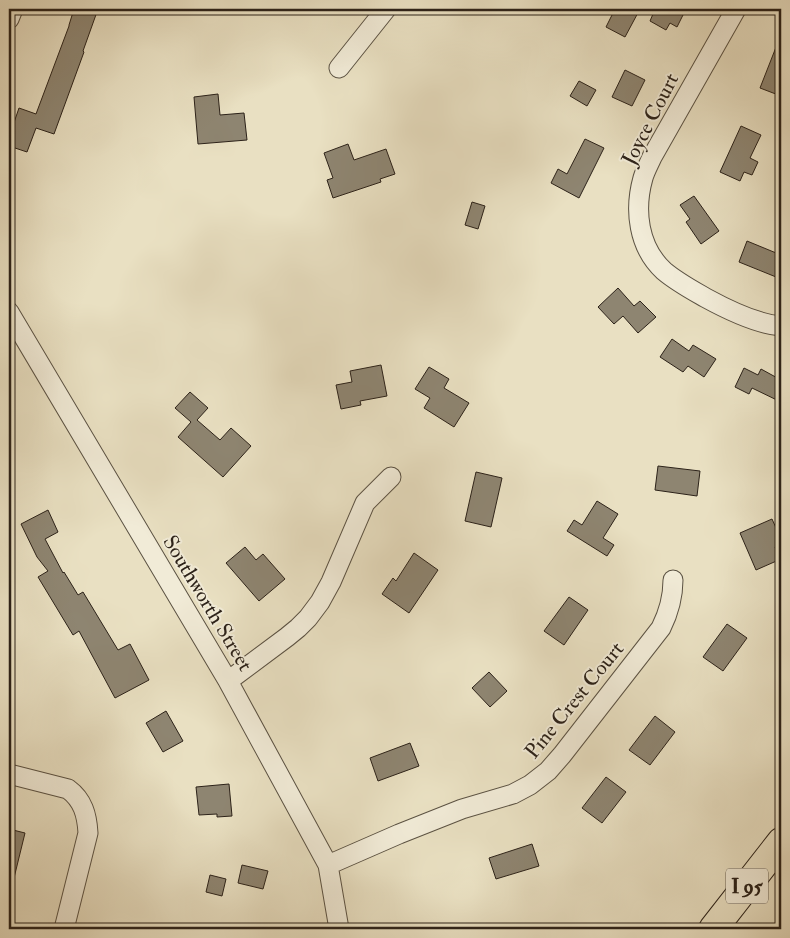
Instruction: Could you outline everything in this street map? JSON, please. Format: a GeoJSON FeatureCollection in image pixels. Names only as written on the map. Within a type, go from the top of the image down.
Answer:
{"type":"FeatureCollection","features":[{"type":"Feature","properties":{"kind":"highway","name":"I 95"},"geometry":{"type":"LineString","coordinates":[[713,929],[781,842]]}},
{"type":"Feature","properties":{"kind":"street"},"geometry":{"type":"LineString","coordinates":[[9,19],[13,9]]}},
{"type":"Feature","properties":{"kind":"street"},"geometry":{"type":"LineString","coordinates":[[339,68],[386,9]]}},
{"type":"Feature","properties":{"kind":"street","name":"Joyce Court"},"geometry":{"type":"LineString","coordinates":[[736,9],[652,156],[643,178],[639,202],[639,221],[644,242],[663,270],[682,284],[719,305],[766,324],[781,326]]}},
{"type":"Feature","properties":{"kind":"street","name":"Southworth Street"},"geometry":{"type":"LineString","coordinates":[[9,312],[228,681],[328,865],[339,929]]}},
{"type":"Feature","properties":{"kind":"street"},"geometry":{"type":"LineString","coordinates":[[228,681],[288,637],[308,618],[331,582],[365,503],[391,477]]}},
{"type":"Feature","properties":{"kind":"street","name":"Pine Crest Court"},"geometry":{"type":"LineString","coordinates":[[328,865],[462,809],[512,794],[530,785],[548,771],[661,628],[671,604],[672,580]]}},
{"type":"Feature","properties":{"kind":"street"},"geometry":{"type":"LineString","coordinates":[[9,774],[68,789],[76,795],[83,807],[87,819],[88,832],[64,929]]}},
{"type":"Feature","properties":{"kind":"building"},"geometry":{"type":"Polygon","coordinates":[[[74,9],[98,9],[54,134],[36,128],[27,152],[9,146],[9,137],[19,108],[36,114],[74,9]]]}},
{"type":"Feature","properties":{"kind":"building"},"geometry":{"type":"Polygon","coordinates":[[[615,9],[640,9],[625,37],[606,27],[615,9]]]}},
{"type":"Feature","properties":{"kind":"building"},"geometry":{"type":"Polygon","coordinates":[[[643,9],[686,9],[677,27],[670,23],[666,30],[650,21],[653,14],[643,9]]]}},
{"type":"Feature","properties":{"kind":"building"},"geometry":{"type":"Polygon","coordinates":[[[781,37],[781,96],[760,88],[781,37]]]}},
{"type":"Feature","properties":{"kind":"building"},"geometry":{"type":"Polygon","coordinates":[[[625,70],[645,80],[632,106],[612,97],[625,70]]]}},
{"type":"Feature","properties":{"kind":"building"},"geometry":{"type":"Polygon","coordinates":[[[579,81],[596,90],[587,106],[570,96],[579,81]]]}},
{"type":"Feature","properties":{"kind":"building"},"geometry":{"type":"Polygon","coordinates":[[[218,94],[220,115],[244,113],[247,140],[198,144],[194,97],[218,94]]]}},
{"type":"Feature","properties":{"kind":"building"},"geometry":{"type":"Polygon","coordinates":[[[741,126],[761,135],[750,158],[758,162],[752,175],[744,172],[740,181],[720,172],[741,126]]]}},
{"type":"Feature","properties":{"kind":"building"},"geometry":{"type":"Polygon","coordinates":[[[585,139],[604,148],[579,198],[551,183],[558,169],[567,174],[585,139]]]}},
{"type":"Feature","properties":{"kind":"building"},"geometry":{"type":"Polygon","coordinates":[[[348,144],[354,160],[386,149],[395,174],[380,179],[381,182],[333,198],[327,180],[333,178],[324,153],[348,144]]]}},
{"type":"Feature","properties":{"kind":"building"},"geometry":{"type":"Polygon","coordinates":[[[694,196],[719,231],[701,244],[686,222],[690,219],[680,205],[694,196]]]}},
{"type":"Feature","properties":{"kind":"building"},"geometry":{"type":"Polygon","coordinates":[[[472,202],[485,206],[478,229],[465,225],[472,202]]]}},
{"type":"Feature","properties":{"kind":"building"},"geometry":{"type":"Polygon","coordinates":[[[747,241],[781,255],[781,279],[739,262],[747,241]]]}},
{"type":"Feature","properties":{"kind":"building"},"geometry":{"type":"Polygon","coordinates":[[[618,288],[634,306],[640,301],[656,317],[638,333],[623,316],[614,324],[598,307],[618,288]]]}},
{"type":"Feature","properties":{"kind":"building"},"geometry":{"type":"Polygon","coordinates":[[[672,339],[689,351],[693,345],[716,359],[704,377],[688,366],[683,372],[660,357],[672,339]]]}},
{"type":"Feature","properties":{"kind":"building"},"geometry":{"type":"Polygon","coordinates":[[[381,365],[387,396],[360,401],[361,405],[341,409],[336,385],[352,382],[350,371],[381,365]]]}},
{"type":"Feature","properties":{"kind":"building"},"geometry":{"type":"Polygon","coordinates":[[[429,367],[449,379],[444,388],[469,403],[454,427],[424,408],[430,398],[415,389],[429,367]]]}},
{"type":"Feature","properties":{"kind":"building"},"geometry":{"type":"Polygon","coordinates":[[[744,368],[758,375],[761,369],[781,380],[781,402],[752,388],[749,394],[735,387],[744,368]]]}},
{"type":"Feature","properties":{"kind":"building"},"geometry":{"type":"Polygon","coordinates":[[[190,392],[208,408],[197,420],[220,440],[231,428],[251,446],[223,477],[178,437],[191,422],[175,408],[190,392]]]}},
{"type":"Feature","properties":{"kind":"building"},"geometry":{"type":"Polygon","coordinates":[[[658,466],[700,471],[697,496],[655,490],[658,466]]]}},
{"type":"Feature","properties":{"kind":"building"},"geometry":{"type":"Polygon","coordinates":[[[476,472],[502,478],[491,527],[465,521],[476,472]]]}},
{"type":"Feature","properties":{"kind":"building"},"geometry":{"type":"Polygon","coordinates":[[[597,501],[618,514],[603,538],[614,545],[607,556],[567,531],[574,520],[582,525],[597,501]]]}},
{"type":"Feature","properties":{"kind":"building"},"geometry":{"type":"Polygon","coordinates":[[[48,510],[58,532],[45,539],[63,573],[78,595],[83,592],[118,650],[130,644],[149,680],[115,698],[79,631],[73,635],[38,577],[48,571],[37,557],[21,524],[48,510]]]}},
{"type":"Feature","properties":{"kind":"building"},"geometry":{"type":"Polygon","coordinates":[[[772,519],[781,539],[781,544],[775,547],[781,559],[756,570],[740,533],[772,519]]]}},
{"type":"Feature","properties":{"kind":"building"},"geometry":{"type":"Polygon","coordinates":[[[245,547],[256,560],[263,554],[285,579],[259,601],[226,563],[245,547]]]}},
{"type":"Feature","properties":{"kind":"building"},"geometry":{"type":"Polygon","coordinates":[[[414,553],[438,570],[409,613],[382,594],[393,578],[396,581],[414,553]]]}},
{"type":"Feature","properties":{"kind":"building"},"geometry":{"type":"Polygon","coordinates":[[[569,597],[588,610],[564,645],[544,631],[569,597]]]}},
{"type":"Feature","properties":{"kind":"building"},"geometry":{"type":"Polygon","coordinates":[[[727,624],[747,638],[723,671],[703,657],[727,624]]]}},
{"type":"Feature","properties":{"kind":"building"},"geometry":{"type":"Polygon","coordinates":[[[489,672],[507,691],[490,707],[472,688],[489,672]]]}},
{"type":"Feature","properties":{"kind":"building"},"geometry":{"type":"Polygon","coordinates":[[[166,711],[183,741],[163,752],[146,723],[166,711]]]}},
{"type":"Feature","properties":{"kind":"building"},"geometry":{"type":"Polygon","coordinates":[[[655,716],[675,732],[650,765],[629,750],[655,716]]]}},
{"type":"Feature","properties":{"kind":"building"},"geometry":{"type":"Polygon","coordinates":[[[410,743],[419,766],[378,781],[370,758],[410,743]]]}},
{"type":"Feature","properties":{"kind":"building"},"geometry":{"type":"Polygon","coordinates":[[[606,777],[626,792],[602,823],[582,808],[606,777]]]}},
{"type":"Feature","properties":{"kind":"building"},"geometry":{"type":"Polygon","coordinates":[[[229,784],[232,816],[217,817],[217,814],[199,815],[196,787],[229,784]]]}},
{"type":"Feature","properties":{"kind":"building"},"geometry":{"type":"Polygon","coordinates":[[[9,829],[25,833],[14,878],[9,877],[9,829]]]}},
{"type":"Feature","properties":{"kind":"building"},"geometry":{"type":"Polygon","coordinates":[[[532,844],[539,866],[496,879],[489,858],[532,844]]]}},
{"type":"Feature","properties":{"kind":"building"},"geometry":{"type":"Polygon","coordinates":[[[242,865],[268,871],[263,889],[238,883],[242,865]]]}},
{"type":"Feature","properties":{"kind":"building"},"geometry":{"type":"Polygon","coordinates":[[[210,875],[226,879],[222,896],[206,892],[210,875]]]}}]}
